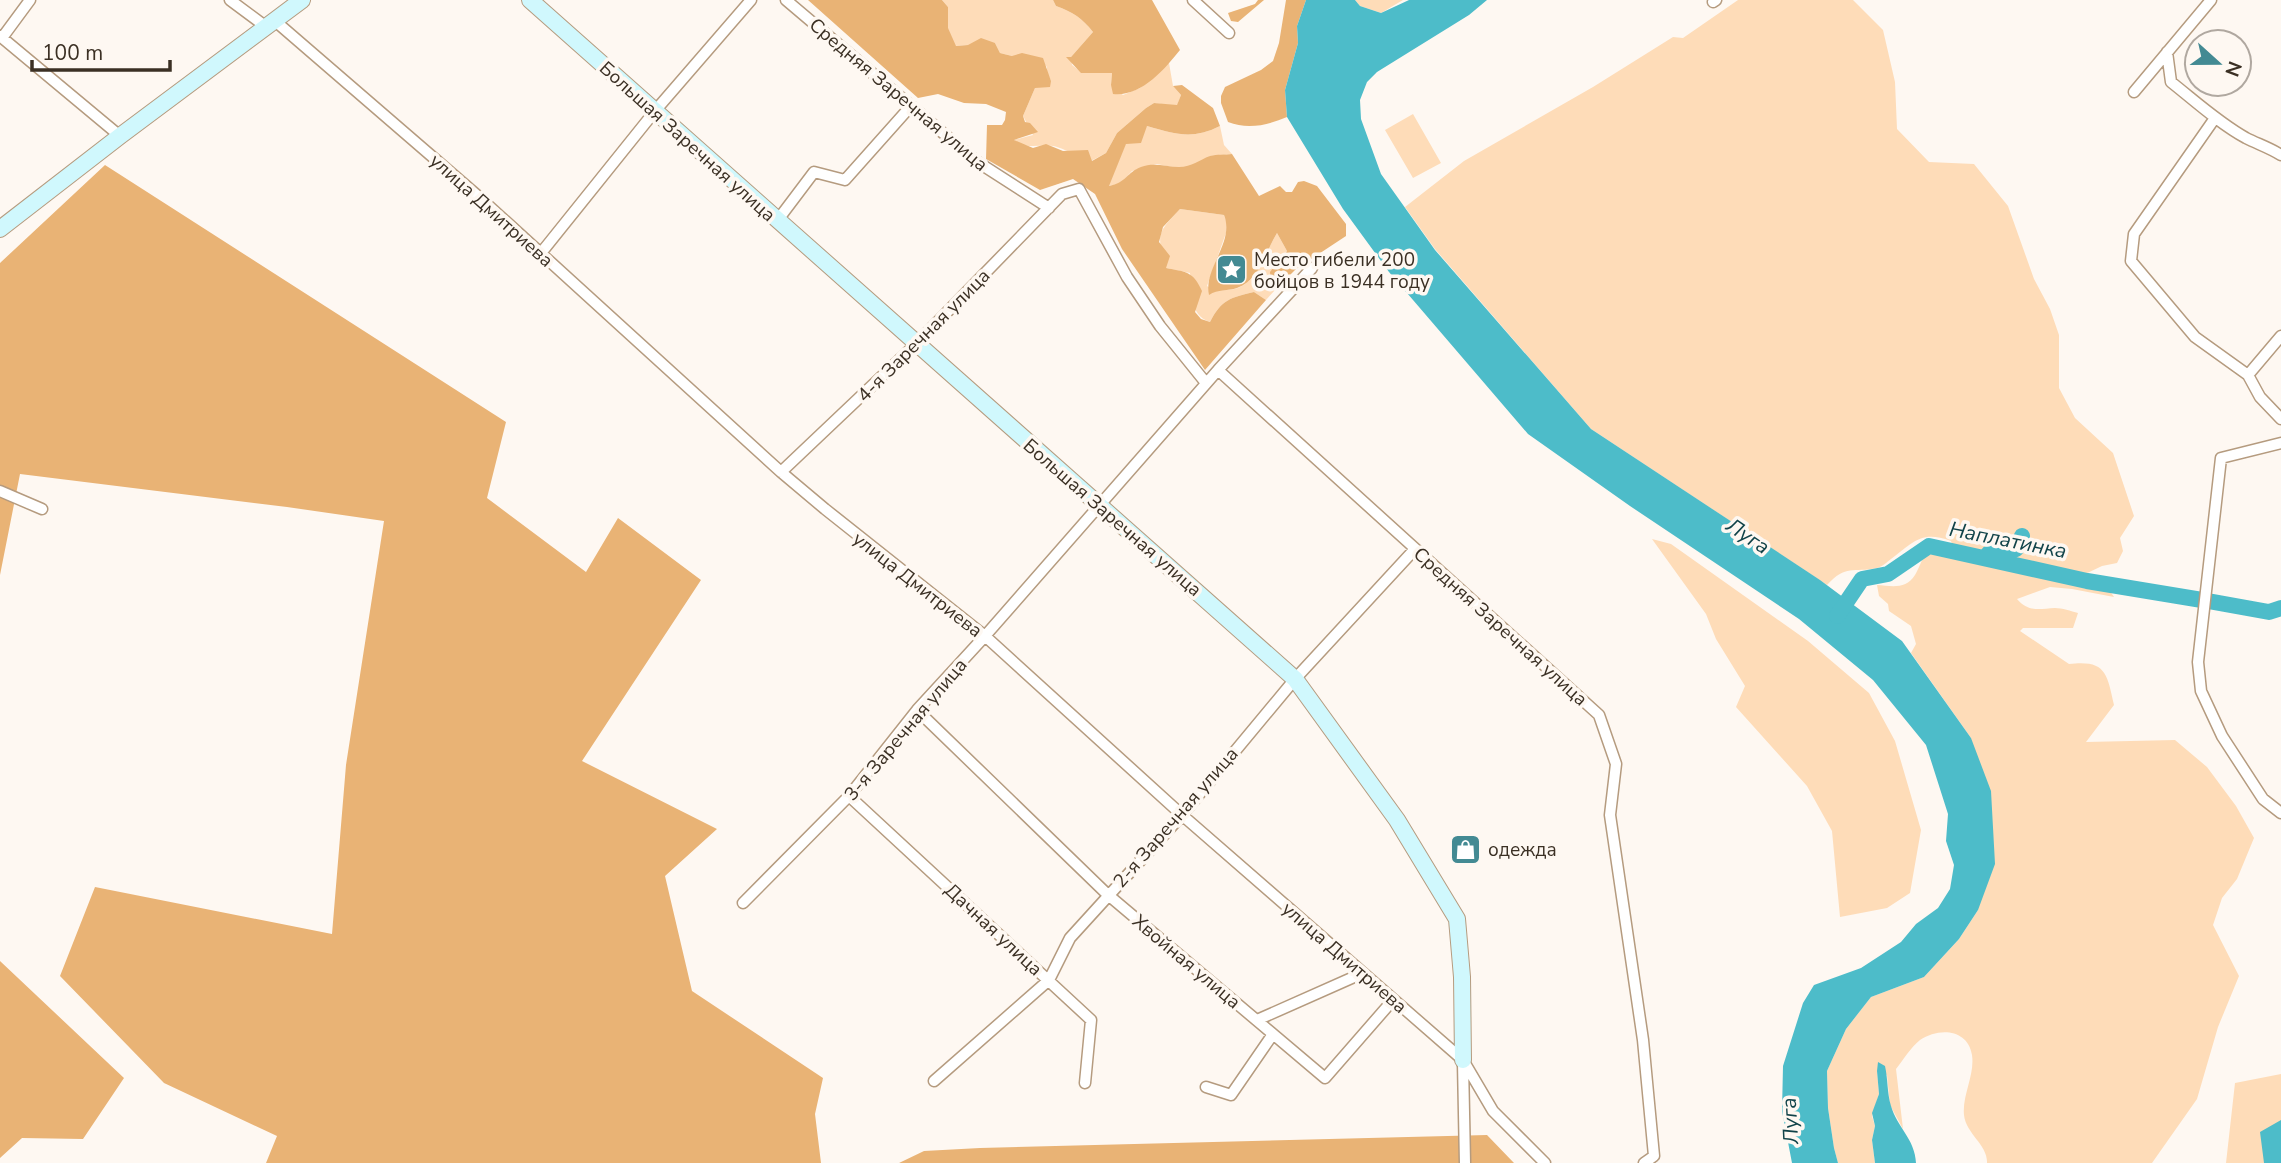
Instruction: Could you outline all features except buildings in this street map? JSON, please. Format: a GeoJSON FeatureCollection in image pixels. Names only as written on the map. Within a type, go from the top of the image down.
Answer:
{"type":"FeatureCollection","features":[{"type":"Feature","properties":{"kind":"street"},"geometry":{"type":"LineString","coordinates":[[30,0],[1,37],[120,136]]}},
{"type":"Feature","properties":{"kind":"street","name":"улица Дмитриева"},"geometry":{"type":"LineString","coordinates":[[230,0],[270,23],[541,253],[781,472],[985,636],[1182,815],[1462,1060],[1493,1111],[1545,1163]]}},
{"type":"Feature","properties":{"kind":"street"},"geometry":{"type":"LineString","coordinates":[[0,229],[302,0]]}},
{"type":"Feature","properties":{"kind":"street","name":"Большая Заречная улица"},"geometry":{"type":"LineString","coordinates":[[530,0],[1295,678],[1397,820],[1457,919],[1462,976],[1465,1163]]}},
{"type":"Feature","properties":{"kind":"street"},"geometry":{"type":"LineString","coordinates":[[541,253],[655,111],[751,0]]}},
{"type":"Feature","properties":{"kind":"street","name":"Средняя Заречная улица"},"geometry":{"type":"LineString","coordinates":[[786,0],[976,161],[1049,208]]}},
{"type":"Feature","properties":{"kind":"street"},"geometry":{"type":"LineString","coordinates":[[1193,0],[1229,33]]}},
{"type":"Feature","properties":{"kind":"street"},"geometry":{"type":"LineString","coordinates":[[2134,92],[2211,0]]}},
{"type":"Feature","properties":{"kind":"street"},"geometry":{"type":"LineString","coordinates":[[2167,52],[2171,82],[2216,118],[2248,139],[2281,155]]}},
{"type":"Feature","properties":{"kind":"street"},"geometry":{"type":"LineString","coordinates":[[777,221],[814,172],[845,180],[910,107]]}},
{"type":"Feature","properties":{"kind":"street"},"geometry":{"type":"LineString","coordinates":[[2216,118],[2134,234],[2131,261],[2195,337],[2248,375],[2260,397],[2281,419]]}},
{"type":"Feature","properties":{"kind":"street","name":"4-я Заречная улица"},"geometry":{"type":"LineString","coordinates":[[781,472],[916,344],[1062,194],[1079,189],[1126,277],[1160,326],[1206,383]]}},
{"type":"Feature","properties":{"kind":"street","name":"3-я Заречная улица"},"geometry":{"type":"LineString","coordinates":[[743,903],[849,796],[917,710],[1206,383],[1312,268]]}},
{"type":"Feature","properties":{"kind":"street"},"geometry":{"type":"LineString","coordinates":[[2248,375],[2281,336]]}},
{"type":"Feature","properties":{"kind":"street","name":"Средняя Заречная улица"},"geometry":{"type":"LineString","coordinates":[[1218,370],[1600,715],[1616,764],[1610,815],[1643,1040],[1654,1156],[1644,1163]]}},
{"type":"Feature","properties":{"kind":"street"},"geometry":{"type":"LineString","coordinates":[[2281,443],[2221,458],[2198,662],[2202,691],[2222,736],[2263,799],[2281,813]]}},
{"type":"Feature","properties":{"kind":"street"},"geometry":{"type":"LineString","coordinates":[[0,491],[42,509]]}},
{"type":"Feature","properties":{"kind":"street","name":"2-я Заречная улица"},"geometry":{"type":"LineString","coordinates":[[934,1081],[1049,980],[1070,938],[1107,894],[1182,815],[1295,678],[1415,549]]}},
{"type":"Feature","properties":{"kind":"street","name":"Хвойная улица"},"geometry":{"type":"LineString","coordinates":[[917,710],[1107,894],[1325,1078],[1393,1000]]}},
{"type":"Feature","properties":{"kind":"street","name":"Дачная улица"},"geometry":{"type":"LineString","coordinates":[[849,796],[1091,1020],[1085,1083]]}},
{"type":"Feature","properties":{"kind":"street"},"geometry":{"type":"LineString","coordinates":[[1257,1020],[1363,973]]}},
{"type":"Feature","properties":{"kind":"street"},"geometry":{"type":"LineString","coordinates":[[1206,1087],[1231,1095],[1273,1034]]}},
{"type":"Feature","properties":{"kind":"shaded area"},"geometry":{"type":"Polygon","coordinates":[[[808,0],[942,0],[948,7],[948,28],[956,46],[968,45],[981,38],[995,43],[1000,53],[1012,56],[1022,53],[1043,58],[1051,81],[1050,87],[1035,88],[1023,116],[1025,122],[1030,123],[1038,132],[1014,140],[1033,148],[1046,144],[1063,151],[1088,150],[1092,161],[1106,153],[1117,133],[1146,108],[1154,103],[1177,105],[1181,95],[1173,86],[1182,85],[1213,108],[1220,126],[1192,134],[1147,126],[1141,143],[1126,144],[1109,186],[1136,169],[1146,166],[1184,167],[1210,156],[1232,154],[1259,196],[1280,186],[1286,192],[1292,192],[1298,182],[1304,181],[1317,186],[1346,224],[1346,236],[1296,269],[1275,290],[1270,272],[1287,251],[1277,233],[1252,278],[1237,288],[1209,295],[1210,275],[1225,236],[1224,215],[1180,209],[1163,227],[1159,242],[1170,256],[1166,268],[1188,274],[1199,284],[1202,291],[1195,312],[1201,319],[1210,322],[1223,304],[1239,296],[1254,292],[1266,300],[1205,370],[1122,249],[1095,194],[1073,179],[1040,190],[986,159],[987,125],[1002,125],[1006,112],[986,104],[964,103],[938,94],[918,98],[808,0]]]}},
{"type":"Feature","properties":{"kind":"shaded area"},"geometry":{"type":"Polygon","coordinates":[[[942,0],[1053,0],[1056,6],[1077,16],[1093,32],[1071,57],[1072,65],[1081,72],[1112,73],[1111,85],[1123,95],[1140,88],[1169,63],[1173,86],[1181,95],[1177,106],[1154,103],[1146,108],[1117,133],[1106,153],[1091,161],[1056,147],[1019,143],[1014,140],[1033,135],[1023,116],[1035,88],[1051,81],[1047,67],[1038,58],[1000,53],[995,43],[955,46],[948,29],[948,7],[942,0]]]}},
{"type":"Feature","properties":{"kind":"shaded area"},"geometry":{"type":"Polygon","coordinates":[[[1053,0],[1152,0],[1180,50],[1159,74],[1142,87],[1123,94],[1113,94],[1112,73],[1081,73],[1066,57],[1071,57],[1093,32],[1077,16],[1056,6],[1053,0]]]}},
{"type":"Feature","properties":{"kind":"shaded area"},"geometry":{"type":"Polygon","coordinates":[[[1258,0],[1264,0],[1238,22],[1231,21],[1228,13],[1255,4],[1258,0]]]}},
{"type":"Feature","properties":{"kind":"shaded area"},"geometry":{"type":"Polygon","coordinates":[[[1286,0],[1306,0],[1297,26],[1298,43],[1285,90],[1287,117],[1258,125],[1243,126],[1228,122],[1221,103],[1225,87],[1261,70],[1273,61],[1279,43],[1286,0]]]}},
{"type":"Feature","properties":{"kind":"shaded area"},"geometry":{"type":"Polygon","coordinates":[[[1355,0],[1403,0],[1381,13],[1360,6],[1355,0]]]}},
{"type":"Feature","properties":{"kind":"shaded area"},"geometry":{"type":"Polygon","coordinates":[[[1738,0],[1853,0],[1883,30],[1895,82],[1897,129],[1929,162],[1974,164],[2008,206],[2034,279],[2050,309],[2059,335],[2059,388],[2075,418],[2113,453],[2134,516],[2120,538],[2123,551],[2117,563],[2102,566],[2081,576],[2101,578],[2114,597],[2050,587],[2017,599],[2029,608],[2058,608],[2078,613],[2073,628],[2023,628],[2020,631],[2069,664],[2090,664],[2106,676],[2114,705],[2086,742],[2175,740],[2207,767],[2236,806],[2254,838],[2237,879],[2222,898],[2213,925],[2239,976],[2218,1027],[2197,1099],[2152,1163],[1987,1163],[1984,1151],[1964,1115],[1972,1055],[1969,1046],[1959,1035],[1944,1032],[1920,1040],[1896,1069],[1903,1129],[1890,1105],[1887,1075],[1877,1071],[1879,1094],[1872,1116],[1875,1126],[1872,1140],[1875,1163],[1838,1163],[1828,1108],[1827,1071],[1846,1029],[1871,997],[1924,977],[1959,939],[1978,910],[1971,738],[1911,653],[1916,644],[1911,626],[1889,611],[1888,604],[1879,596],[1877,585],[1898,586],[1907,583],[1927,554],[1956,555],[1951,541],[1925,537],[1906,547],[1881,567],[1850,570],[1839,574],[1827,585],[1591,429],[1435,249],[1405,207],[1464,161],[1593,87],[1673,37],[1683,38],[1738,0]]]}},
{"type":"Feature","properties":{"kind":"shaded area"},"geometry":{"type":"Polygon","coordinates":[[[1413,114],[1441,163],[1413,178],[1385,130],[1413,114]]]}},
{"type":"Feature","properties":{"kind":"shaded area"},"geometry":{"type":"Polygon","coordinates":[[[1147,126],[1192,134],[1220,126],[1224,145],[1232,154],[1211,156],[1190,167],[1177,168],[1157,164],[1132,171],[1120,184],[1108,186],[1126,143],[1147,126]]]}},
{"type":"Feature","properties":{"kind":"shaded area"},"geometry":{"type":"Polygon","coordinates":[[[105,165],[506,422],[487,498],[586,572],[618,518],[701,580],[582,761],[717,829],[665,876],[692,991],[823,1078],[815,1114],[821,1163],[266,1163],[277,1136],[164,1083],[60,976],[95,887],[332,934],[346,765],[384,521],[20,474],[0,575],[0,263],[105,165]]]}},
{"type":"Feature","properties":{"kind":"shaded area"},"geometry":{"type":"Polygon","coordinates":[[[1180,209],[1224,215],[1226,233],[1207,286],[1215,291],[1238,288],[1246,284],[1262,264],[1277,233],[1287,251],[1277,261],[1271,283],[1275,290],[1266,300],[1254,292],[1239,296],[1223,304],[1210,322],[1198,314],[1193,302],[1190,273],[1166,268],[1161,248],[1163,230],[1180,209]]]}},
{"type":"Feature","properties":{"kind":"shaded area"},"geometry":{"type":"Polygon","coordinates":[[[1652,539],[1671,544],[1808,641],[1869,693],[1895,741],[1921,830],[1910,893],[1887,908],[1840,917],[1832,831],[1807,786],[1736,707],[1745,686],[1716,639],[1706,614],[1652,539]]]}},
{"type":"Feature","properties":{"kind":"shaded area"},"geometry":{"type":"Polygon","coordinates":[[[0,961],[124,1078],[83,1139],[22,1138],[0,1158],[0,961]]]}},
{"type":"Feature","properties":{"kind":"shaded area"},"geometry":{"type":"Polygon","coordinates":[[[2281,1074],[2281,1163],[2226,1163],[2235,1083],[2281,1074]]]}},
{"type":"Feature","properties":{"kind":"shaded area"},"geometry":{"type":"Polygon","coordinates":[[[1487,1135],[1514,1163],[899,1163],[924,1151],[980,1148],[1487,1135]]]}},
{"type":"Feature","properties":{"kind":"water","name":"Луга"},"geometry":{"type":"Polygon","coordinates":[[[1306,0],[1355,0],[1360,6],[1381,13],[1409,0],[1487,0],[1469,15],[1377,72],[1367,82],[1360,100],[1361,119],[1381,174],[1435,250],[1591,429],[1820,580],[1902,641],[1971,738],[1991,791],[1995,864],[1978,910],[1959,939],[1924,977],[1871,997],[1846,1029],[1827,1071],[1828,1108],[1838,1163],[1792,1163],[1782,1111],[1783,1066],[1803,1003],[1814,985],[1861,968],[1901,942],[1916,924],[1938,908],[1950,889],[1954,865],[1946,841],[1948,814],[1926,745],[1873,680],[1799,619],[1528,434],[1389,272],[1343,209],[1287,117],[1285,90],[1298,43],[1297,26],[1306,0]]]}},
{"type":"Feature","properties":{"kind":"water"},"geometry":{"type":"Polygon","coordinates":[[[1878,1062],[1885,1066],[1891,1106],[1913,1147],[1916,1163],[1875,1163],[1872,1140],[1875,1126],[1872,1113],[1879,1094],[1878,1062]]]}},
{"type":"Feature","properties":{"kind":"water"},"geometry":{"type":"Polygon","coordinates":[[[2281,1120],[2281,1163],[2264,1163],[2260,1132],[2281,1120]]]}},
{"type":"Feature","properties":{"kind":"waterway"},"geometry":{"type":"LineString","coordinates":[[1988,554],[2016,549],[2022,536]]}},
{"type":"Feature","properties":{"kind":"waterway","name":"Наплатинка"},"geometry":{"type":"LineString","coordinates":[[1837,616],[1862,579],[1888,574],[1929,546],[2087,581],[2202,600]]}},
{"type":"Feature","properties":{"kind":"waterway","name":"Наплатинка"},"geometry":{"type":"LineString","coordinates":[[2208,601],[2269,612],[2281,608]]}},
{"type":"Feature","properties":{"kind":"place","name":"Место гибели 200 бойцов в 1944 году"},"geometry":{"type":"Point","coordinates":[1231,270]}},
{"type":"Feature","properties":{"kind":"place","name":"одежда"},"geometry":{"type":"Point","coordinates":[1465,849]}}]}
